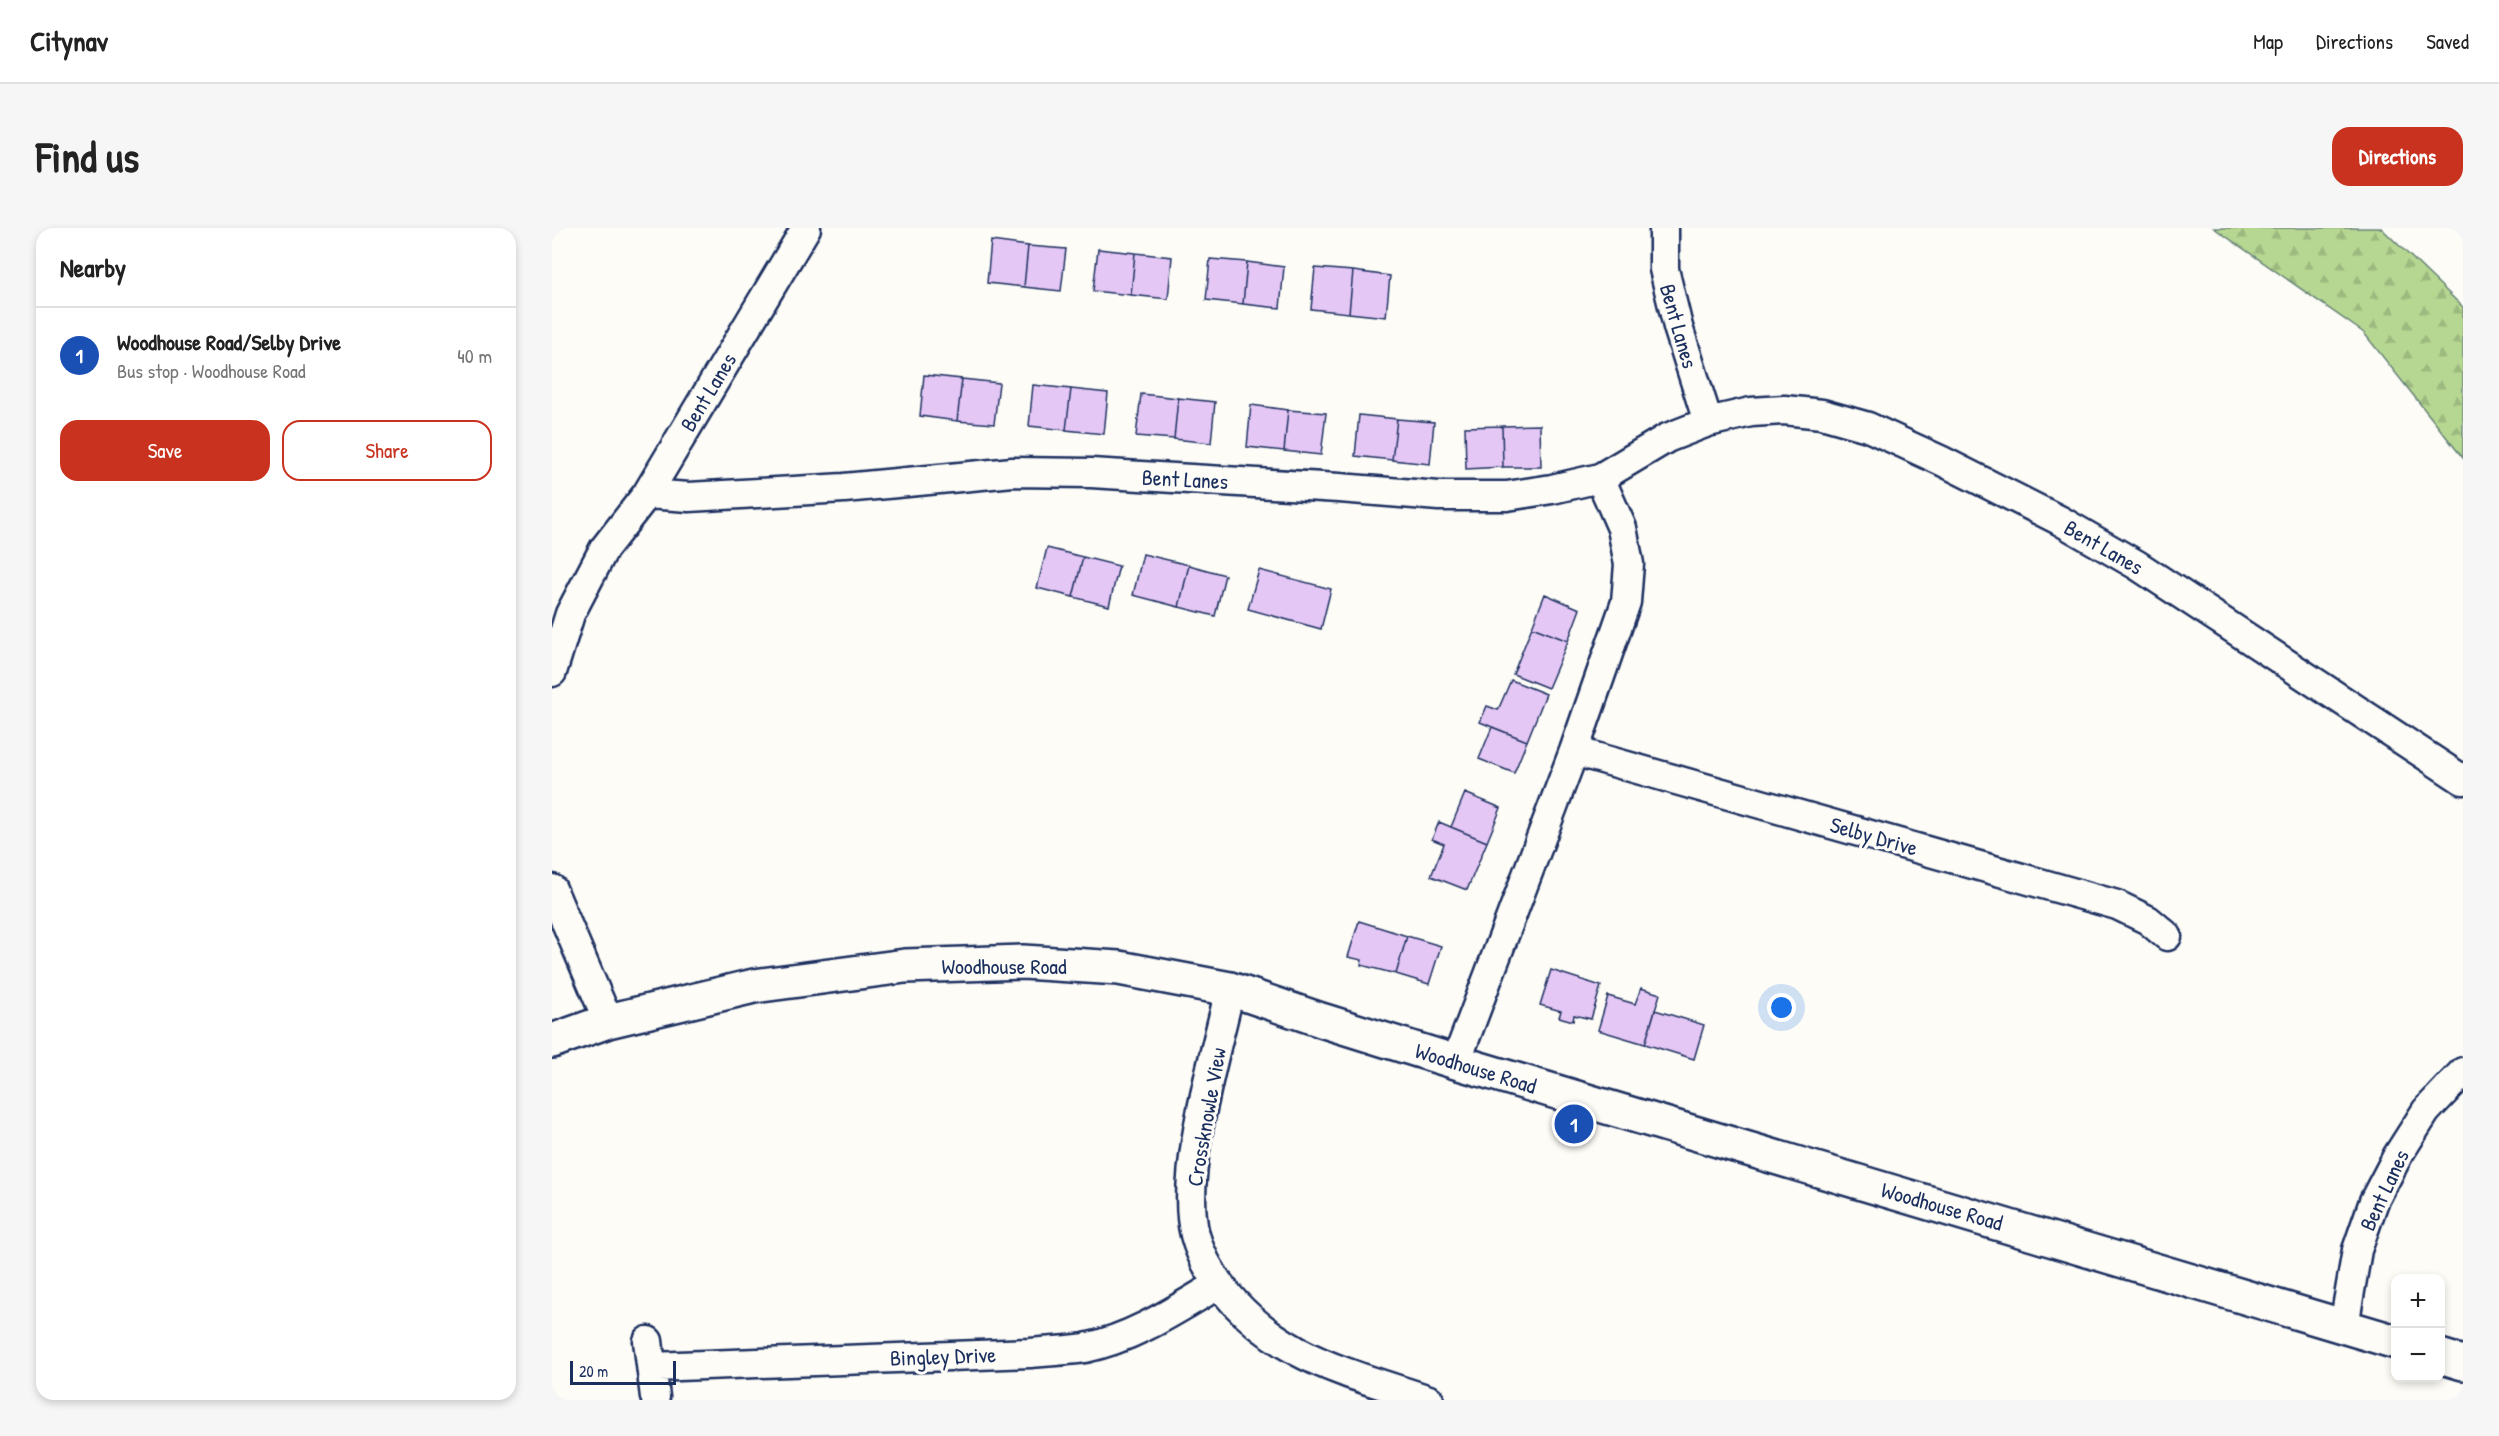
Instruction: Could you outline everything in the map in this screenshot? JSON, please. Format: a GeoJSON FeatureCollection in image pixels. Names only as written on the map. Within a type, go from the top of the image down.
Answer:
{"type":"FeatureCollection","features":[{"type":"Feature","properties":{"kind":"street","name":"Bent Lanes"},"geometry":{"type":"LineString","coordinates":[[552,672],[570,614],[604,549],[647,494],[806,228]]}},
{"type":"Feature","properties":{"kind":"street","name":"Bent Lanes"},"geometry":{"type":"LineString","coordinates":[[1664,228],[1664,270],[1678,327],[1708,422]]}},
{"type":"Feature","properties":{"kind":"street","name":"Bent Lanes"},"geometry":{"type":"LineString","coordinates":[[647,494],[689,496],[844,488],[1012,472],[1091,473],[1439,496],[1507,496],[1600,478],[1667,438],[1708,422],[1751,412],[1784,410],[1822,414],[1868,427],[1942,461],[2059,520],[2137,565],[2463,780]]}},
{"type":"Feature","properties":{"kind":"street"},"geometry":{"type":"LineString","coordinates":[[1456,1062],[1574,751],[1626,602],[1629,564],[1622,528],[1600,478]]}},
{"type":"Feature","properties":{"kind":"street","name":"Selby Drive"},"geometry":{"type":"LineString","coordinates":[[1574,751],[2117,905],[2148,920],[2167,936]]}},
{"type":"Feature","properties":{"kind":"street"},"geometry":{"type":"LineString","coordinates":[[552,889],[608,1021]]}},
{"type":"Feature","properties":{"kind":"street","name":"Woodhouse Road"},"geometry":{"type":"LineString","coordinates":[[552,1041],[608,1021],[754,986],[905,966],[1023,962],[1119,968],[1230,989],[1456,1062],[2391,1340]]}},
{"type":"Feature","properties":{"kind":"street","name":"Crossknowle View"},"geometry":{"type":"LineString","coordinates":[[1230,989],[1200,1127],[1192,1184],[1195,1234],[1202,1254],[1219,1284],[1242,1310],[1265,1330],[1297,1351],[1351,1374],[1429,1400]]}},
{"type":"Feature","properties":{"kind":"street","name":"Bent Lanes"},"geometry":{"type":"LineString","coordinates":[[2344,1326],[2357,1250],[2374,1201],[2398,1155],[2426,1111],[2463,1072]]}},
{"type":"Feature","properties":{"kind":"street","name":"Bingley Drive"},"geometry":{"type":"LineString","coordinates":[[655,1397],[650,1354],[1030,1353],[1086,1348],[1161,1319],[1219,1284]]}},
{"type":"Feature","properties":{"kind":"street"},"geometry":{"type":"LineString","coordinates":[[2445,1358],[2463,1363]]}},
{"type":"Feature","properties":{"kind":"green space"},"geometry":{"type":"Polygon","coordinates":[[[2214,228],[2381,228],[2463,307],[2463,458],[2364,333],[2214,228]]]}},
{"type":"Feature","properties":{"kind":"building"},"geometry":{"type":"Polygon","coordinates":[[[991,241],[1028,246],[1024,287],[987,283],[991,241]]]}},
{"type":"Feature","properties":{"kind":"building"},"geometry":{"type":"Polygon","coordinates":[[[1028,246],[1066,249],[1061,291],[1024,287],[1028,246]]]}},
{"type":"Feature","properties":{"kind":"building"},"geometry":{"type":"Polygon","coordinates":[[[1098,249],[1135,253],[1131,295],[1093,291],[1098,249]]]}},
{"type":"Feature","properties":{"kind":"building"},"geometry":{"type":"Polygon","coordinates":[[[1135,253],[1172,257],[1168,299],[1131,295],[1135,253]]]}},
{"type":"Feature","properties":{"kind":"building"},"geometry":{"type":"Polygon","coordinates":[[[1210,259],[1247,262],[1243,304],[1206,300],[1210,259]]]}},
{"type":"Feature","properties":{"kind":"building"},"geometry":{"type":"Polygon","coordinates":[[[1247,262],[1284,267],[1280,308],[1243,304],[1247,262]]]}},
{"type":"Feature","properties":{"kind":"building"},"geometry":{"type":"Polygon","coordinates":[[[1315,268],[1353,271],[1349,313],[1311,309],[1315,268]]]}},
{"type":"Feature","properties":{"kind":"building"},"geometry":{"type":"Polygon","coordinates":[[[1353,271],[1390,276],[1386,317],[1349,313],[1353,271]]]}},
{"type":"Feature","properties":{"kind":"building"},"geometry":{"type":"Polygon","coordinates":[[[924,375],[962,379],[957,421],[920,416],[924,375]]]}},
{"type":"Feature","properties":{"kind":"building"},"geometry":{"type":"Polygon","coordinates":[[[962,379],[999,383],[994,424],[957,421],[962,379]]]}},
{"type":"Feature","properties":{"kind":"building"},"geometry":{"type":"Polygon","coordinates":[[[1033,385],[1071,389],[1066,430],[1029,426],[1033,385]]]}},
{"type":"Feature","properties":{"kind":"building"},"geometry":{"type":"Polygon","coordinates":[[[1071,389],[1108,393],[1104,434],[1066,430],[1071,389]]]}},
{"type":"Feature","properties":{"kind":"building"},"geometry":{"type":"Polygon","coordinates":[[[1141,394],[1178,398],[1174,439],[1136,436],[1141,394]]]}},
{"type":"Feature","properties":{"kind":"building"},"geometry":{"type":"Polygon","coordinates":[[[1178,398],[1215,402],[1211,443],[1174,439],[1178,398]]]}},
{"type":"Feature","properties":{"kind":"building"},"geometry":{"type":"Polygon","coordinates":[[[1251,405],[1288,410],[1284,451],[1247,447],[1251,405]]]}},
{"type":"Feature","properties":{"kind":"building"},"geometry":{"type":"Polygon","coordinates":[[[1288,410],[1326,413],[1321,455],[1284,451],[1288,410]]]}},
{"type":"Feature","properties":{"kind":"building"},"geometry":{"type":"Polygon","coordinates":[[[1359,415],[1397,419],[1392,460],[1355,456],[1359,415]]]}},
{"type":"Feature","properties":{"kind":"building"},"geometry":{"type":"Polygon","coordinates":[[[1397,419],[1434,422],[1430,464],[1392,460],[1397,419]]]}},
{"type":"Feature","properties":{"kind":"building"},"geometry":{"type":"Polygon","coordinates":[[[1540,425],[1541,467],[1503,467],[1502,426],[1540,425]]]}},
{"type":"Feature","properties":{"kind":"building"},"geometry":{"type":"Polygon","coordinates":[[[1502,426],[1503,467],[1466,469],[1465,427],[1502,426]]]}},
{"type":"Feature","properties":{"kind":"building"},"geometry":{"type":"Polygon","coordinates":[[[1047,548],[1083,557],[1073,597],[1037,588],[1047,548]]]}},
{"type":"Feature","properties":{"kind":"building"},"geometry":{"type":"Polygon","coordinates":[[[1143,554],[1189,565],[1179,607],[1133,595],[1143,554]]]}},
{"type":"Feature","properties":{"kind":"building"},"geometry":{"type":"Polygon","coordinates":[[[1083,557],[1119,566],[1109,606],[1073,597],[1083,557]]]}},
{"type":"Feature","properties":{"kind":"building"},"geometry":{"type":"Polygon","coordinates":[[[1189,565],[1225,575],[1215,616],[1179,607],[1189,565]]]}},
{"type":"Feature","properties":{"kind":"building"},"geometry":{"type":"Polygon","coordinates":[[[1259,570],[1331,589],[1321,629],[1248,609],[1259,570]]]}},
{"type":"Feature","properties":{"kind":"building"},"geometry":{"type":"Polygon","coordinates":[[[1545,594],[1580,609],[1568,641],[1532,627],[1545,594]]]}},
{"type":"Feature","properties":{"kind":"building"},"geometry":{"type":"Polygon","coordinates":[[[1532,627],[1568,641],[1548,688],[1513,674],[1532,627]]]}},
{"type":"Feature","properties":{"kind":"building"},"geometry":{"type":"Polygon","coordinates":[[[1511,680],[1546,694],[1527,741],[1480,722],[1487,706],[1498,710],[1511,680]]]}},
{"type":"Feature","properties":{"kind":"building"},"geometry":{"type":"Polygon","coordinates":[[[1492,727],[1527,741],[1514,773],[1479,759],[1492,727]]]}},
{"type":"Feature","properties":{"kind":"building"},"geometry":{"type":"Polygon","coordinates":[[[1465,793],[1501,808],[1487,842],[1451,827],[1465,793]]]}},
{"type":"Feature","properties":{"kind":"building"},"geometry":{"type":"Polygon","coordinates":[[[1439,822],[1487,842],[1467,890],[1431,876],[1444,844],[1432,839],[1439,822]]]}},
{"type":"Feature","properties":{"kind":"building"},"geometry":{"type":"Polygon","coordinates":[[[1359,921],[1407,936],[1396,974],[1361,965],[1362,960],[1348,957],[1359,921]]]}},
{"type":"Feature","properties":{"kind":"building"},"geometry":{"type":"Polygon","coordinates":[[[1407,936],[1441,946],[1429,984],[1396,974],[1407,936]]]}},
{"type":"Feature","properties":{"kind":"building"},"geometry":{"type":"Polygon","coordinates":[[[1551,970],[1601,986],[1591,1019],[1574,1015],[1573,1021],[1559,1017],[1561,1011],[1540,1005],[1551,970]]]}},
{"type":"Feature","properties":{"kind":"building"},"geometry":{"type":"Polygon","coordinates":[[[1641,988],[1660,994],[1645,1044],[1598,1030],[1608,996],[1635,1004],[1641,988]]]}},
{"type":"Feature","properties":{"kind":"building"},"geometry":{"type":"Polygon","coordinates":[[[1655,1010],[1704,1025],[1694,1059],[1645,1044],[1655,1010]]]}},
{"type":"Feature","properties":{"kind":"place","name":"Woodhouse Road/Selby Drive"},"geometry":{"type":"Point","coordinates":[1574,1124]}}]}
